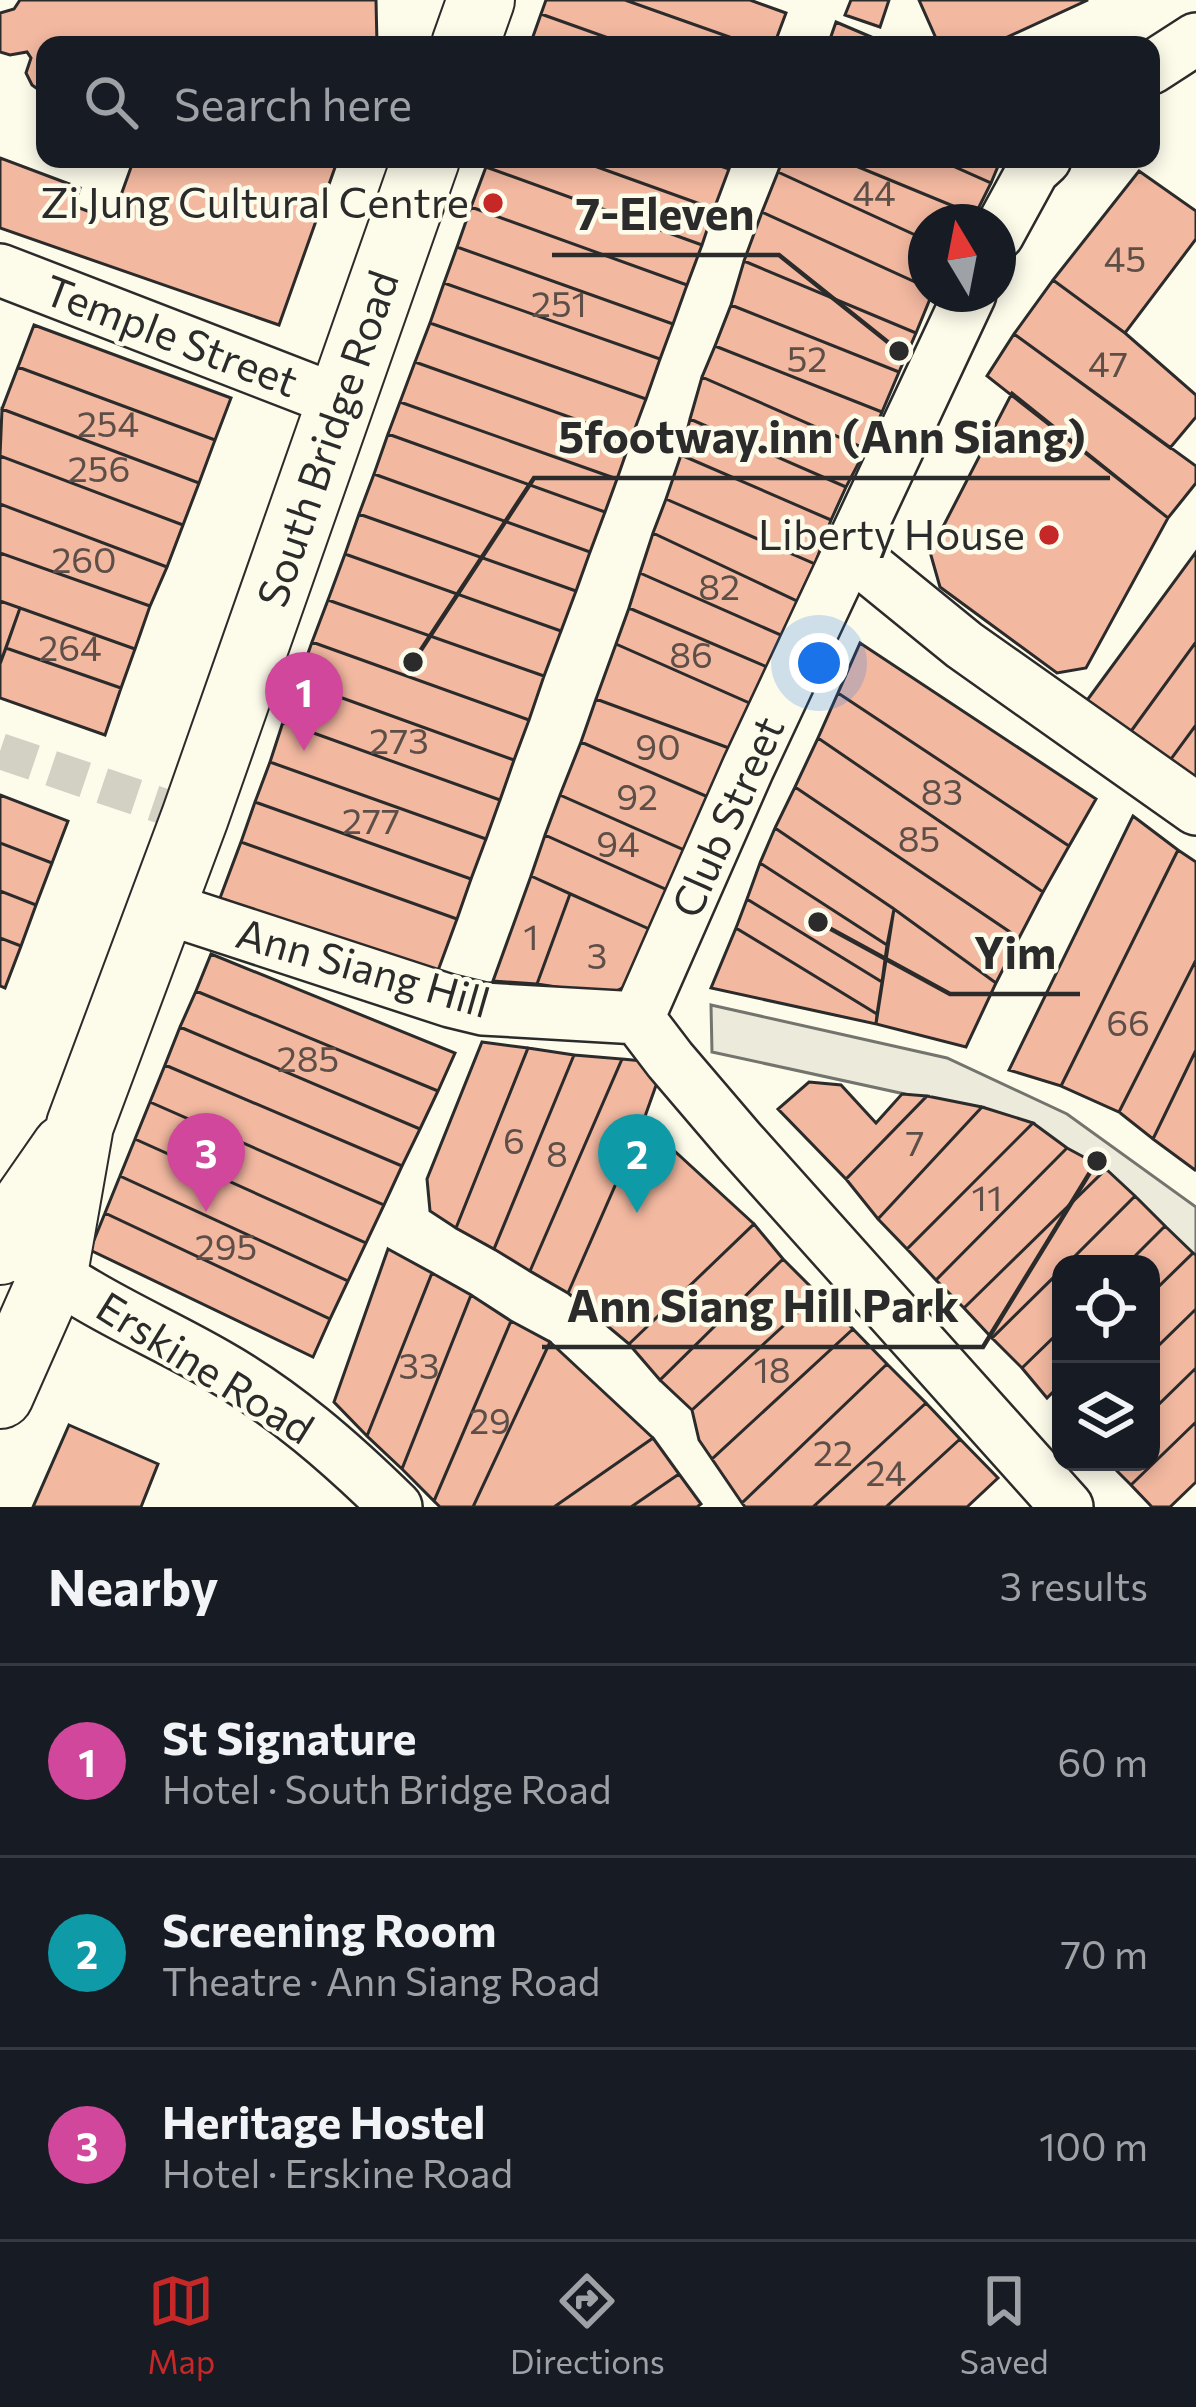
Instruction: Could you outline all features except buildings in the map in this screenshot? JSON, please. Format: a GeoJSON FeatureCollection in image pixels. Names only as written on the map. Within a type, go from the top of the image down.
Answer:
{"type":"FeatureCollection","features":[{"type":"Feature","properties":{"kind":"main road"},"geometry":{"type":"LineString","coordinates":[[468,36],[481,0]]}},
{"type":"Feature","properties":{"kind":"main road","name":"South Bridge Road"},"geometry":{"type":"LineString","coordinates":[[0,1395],[25,1207],[80,1125],[164,904],[423,168]]}},
{"type":"Feature","properties":{"kind":"street"},"geometry":{"type":"LineString","coordinates":[[1160,62],[1196,39]]}},
{"type":"Feature","properties":{"kind":"street"},"geometry":{"type":"LineString","coordinates":[[1014,204],[1035,168]]}},
{"type":"Feature","properties":{"kind":"street","name":"Temple Street"},"geometry":{"type":"LineString","coordinates":[[0,270],[341,403]]}},
{"type":"Feature","properties":{"kind":"street","name":"Club Street"},"geometry":{"type":"LineString","coordinates":[[638,1018],[748,768],[962,312]]}},
{"type":"Feature","properties":{"kind":"street"},"geometry":{"type":"LineString","coordinates":[[851,553],[964,645],[1196,808]]}},
{"type":"Feature","properties":{"kind":"street","name":"Ann Siang Hill"},"geometry":{"type":"LineString","coordinates":[[164,904],[483,1009],[638,1018]]}},
{"type":"Feature","properties":{"kind":"street"},"geometry":{"type":"LineString","coordinates":[[638,1018],[740,1142],[1067,1507]]}},
{"type":"Feature","properties":{"kind":"street","name":"Erskine Road"},"geometry":{"type":"LineString","coordinates":[[19,1257],[220,1366],[293,1414],[396,1507]]}},
{"type":"Feature","properties":{"kind":"shaded area"},"geometry":{"type":"Polygon","coordinates":[[[711,1005],[947,1058],[1067,1114],[1196,1207],[1196,1256],[992,1113],[712,1052],[711,1005]]]}},
{"type":"Feature","properties":{"kind":"tunnel"},"geometry":{"type":"LineString","coordinates":[[0,751],[195,817]]}},
{"type":"Feature","properties":{"kind":"place","name":"Zi Jung Cultural Centre"},"geometry":{"type":"Point","coordinates":[493,203]}},
{"type":"Feature","properties":{"kind":"place","name":"7-Eleven"},"geometry":{"type":"Point","coordinates":[899,351]}},
{"type":"Feature","properties":{"kind":"place","name":"Liberty House"},"geometry":{"type":"Point","coordinates":[1049,535]}},
{"type":"Feature","properties":{"kind":"place","name":"5footway.inn (Ann Siang)"},"geometry":{"type":"Point","coordinates":[413,662]}},
{"type":"Feature","properties":{"kind":"place","name":"St Signature"},"geometry":{"type":"Point","coordinates":[304,751]}},
{"type":"Feature","properties":{"kind":"place","name":"Yim"},"geometry":{"type":"Point","coordinates":[818,922]}},
{"type":"Feature","properties":{"kind":"place","name":"Ann Siang Hill Park"},"geometry":{"type":"Point","coordinates":[1097,1161]}},
{"type":"Feature","properties":{"kind":"place","name":"Heritage Hostel"},"geometry":{"type":"Point","coordinates":[206,1212]}},
{"type":"Feature","properties":{"kind":"place","name":"Screening Room"},"geometry":{"type":"Point","coordinates":[637,1213]}}]}
